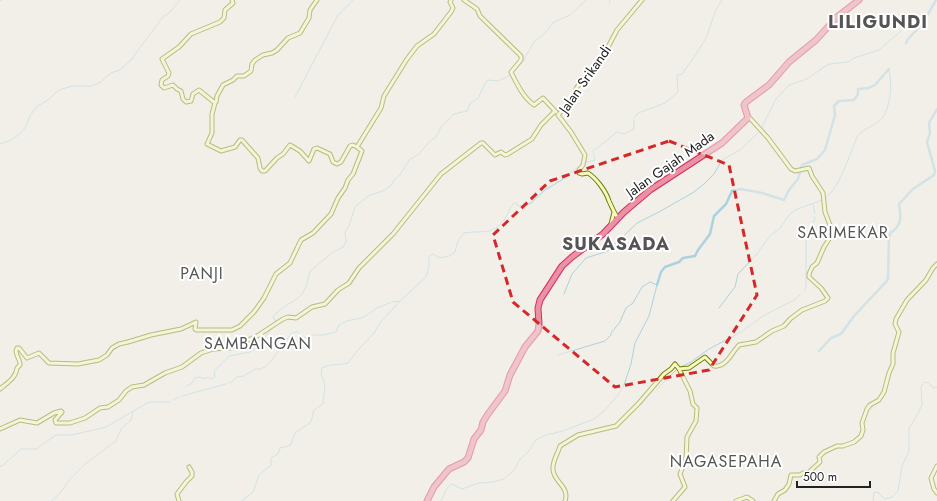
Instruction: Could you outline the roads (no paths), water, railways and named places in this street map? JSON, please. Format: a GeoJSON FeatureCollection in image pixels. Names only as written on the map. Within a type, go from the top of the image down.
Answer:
{"type":"FeatureCollection","features":[{"type":"Feature","properties":{"kind":"highway"},"geometry":{"type":"LineString","coordinates":[[748,117],[744,105],[746,102],[770,84],[789,62],[815,40],[836,17],[859,0]]}},
{"type":"Feature","properties":{"kind":"highway","name":"Jalan Gajah Mada"},"geometry":{"type":"LineString","coordinates":[[428,501],[434,488],[449,469],[463,463],[468,458],[474,439],[481,430],[483,422],[505,391],[510,375],[522,352],[538,331],[538,305],[540,299],[565,263],[603,234],[614,221],[652,189],[722,143],[748,117]]}},
{"type":"Feature","properties":{"kind":"street"},"geometry":{"type":"LineString","coordinates":[[215,103],[200,90],[193,93],[191,101],[187,103],[183,99],[181,91],[173,85],[164,88],[162,87],[160,84],[161,81],[168,76],[169,73],[162,59],[179,47],[190,35],[220,22],[224,18],[226,9],[233,3],[232,0]]}},
{"type":"Feature","properties":{"kind":"street"},"geometry":{"type":"LineString","coordinates":[[0,389],[14,377],[17,368],[20,366],[16,351],[18,348],[27,358],[39,353],[50,363],[78,364],[104,357],[112,348],[119,344],[151,335],[181,329],[195,322],[196,330],[227,331],[239,327],[254,312],[264,298],[276,274],[290,263],[301,240],[315,231],[331,214],[338,198],[353,174],[362,152],[357,148],[350,146],[341,162],[337,164],[333,162],[331,154],[318,148],[314,148],[309,161],[300,151],[290,145],[283,154],[263,171],[260,168],[258,158],[241,140],[235,147],[221,151],[208,144],[212,133],[212,114],[217,101],[217,96],[224,84],[237,76],[245,76],[251,71],[254,60],[278,50],[288,38],[300,33],[309,18],[310,10],[317,0]]}},
{"type":"Feature","properties":{"kind":"street"},"geometry":{"type":"LineString","coordinates":[[357,148],[381,108],[384,96],[407,59],[416,48],[433,35],[451,12],[453,8],[450,2],[451,0]]}},
{"type":"Feature","properties":{"kind":"street"},"geometry":{"type":"LineString","coordinates":[[464,0],[477,9],[481,17],[521,56],[512,71],[512,74],[518,86],[532,104],[535,105],[543,98],[558,115]]}},
{"type":"Feature","properties":{"kind":"street","name":"Jalan Srikandi"},"geometry":{"type":"LineString","coordinates":[[614,221],[614,212],[608,198],[588,173],[579,173],[579,170],[585,160],[585,153],[558,115],[570,101],[578,86],[606,51],[616,32],[642,0]]}},
{"type":"Feature","properties":{"kind":"street"},"geometry":{"type":"LineString","coordinates":[[0,429],[20,420],[37,423],[54,413],[61,411],[61,414],[55,420],[56,423],[70,423],[82,419],[100,408],[108,407],[119,400],[128,389],[143,385],[165,373],[182,368],[204,352],[213,349],[228,348],[253,338],[286,318],[296,318],[312,307],[325,304],[338,290],[347,285],[359,268],[393,234],[441,174],[464,154],[482,143],[495,155],[501,152],[505,155],[508,154],[532,139],[541,125],[554,111]]}},
{"type":"Feature","properties":{"kind":"street"},"geometry":{"type":"LineString","coordinates":[[678,368],[688,368],[705,357],[714,366],[721,365],[730,358],[739,345],[755,342],[774,330],[784,326],[790,319],[802,310],[827,299],[826,295],[809,278],[811,269],[817,263],[823,249],[833,233],[825,212],[823,192],[812,176],[809,168],[793,170],[789,167],[761,129],[748,117]]}},
{"type":"Feature","properties":{"kind":"street"},"geometry":{"type":"LineString","coordinates":[[774,501],[778,494],[786,490],[791,475],[808,473],[820,462],[819,457],[823,453],[838,446],[844,446],[852,443],[861,436],[863,430],[862,423],[867,409],[882,396],[889,373],[894,364],[893,353],[899,331],[895,324],[896,319],[906,300],[924,283],[937,264]]}},
{"type":"Feature","properties":{"kind":"street"},"geometry":{"type":"LineString","coordinates":[[565,501],[566,494],[564,488],[553,471],[554,462],[560,446],[578,435],[616,426],[664,374],[671,369],[673,364],[675,364],[690,391],[693,404],[697,408],[696,421],[687,437],[686,459],[680,474],[685,487],[673,501]]}},
{"type":"Feature","properties":{"kind":"street"},"geometry":{"type":"LineString","coordinates":[[937,466],[931,478],[934,490],[937,492]]}},
{"type":"Feature","properties":{"kind":"street"},"geometry":{"type":"LineString","coordinates":[[179,501],[177,494],[192,476],[192,472],[189,467]]}},
{"type":"Feature","properties":{"kind":"street"},"geometry":{"type":"LineString","coordinates":[[736,501],[747,497],[753,501]]}},
{"type":"Feature","properties":{"kind":"waterway"},"geometry":{"type":"LineString","coordinates":[[0,144],[17,136],[25,128],[36,107],[48,100],[59,90],[72,86],[91,86],[99,83],[111,73],[120,70],[131,60],[162,18],[170,12],[180,0]]}},
{"type":"Feature","properties":{"kind":"waterway"},"geometry":{"type":"LineString","coordinates":[[295,97],[338,15],[353,0]]}},
{"type":"Feature","properties":{"kind":"waterway"},"geometry":{"type":"LineString","coordinates":[[513,73],[523,61],[534,42],[543,35],[554,22],[570,15],[586,0]]}},
{"type":"Feature","properties":{"kind":"waterway"},"geometry":{"type":"LineString","coordinates":[[609,4],[610,0]]}},
{"type":"Feature","properties":{"kind":"waterway"},"geometry":{"type":"LineString","coordinates":[[635,117],[638,113],[665,103],[678,92],[677,75],[682,74],[706,38],[716,10],[722,0]]}},
{"type":"Feature","properties":{"kind":"waterway"},"geometry":{"type":"LineString","coordinates":[[906,43],[923,23],[936,0]]}},
{"type":"Feature","properties":{"kind":"waterway"},"geometry":{"type":"LineString","coordinates":[[564,294],[572,274],[586,258],[608,251],[637,223],[694,192],[705,183],[714,174],[722,160],[740,150],[760,131],[776,99],[789,85],[807,79],[830,64],[848,62],[854,58],[879,50],[918,16],[925,20]]}},
{"type":"Feature","properties":{"kind":"waterway"},"geometry":{"type":"LineString","coordinates":[[825,198],[835,187],[857,137],[863,131],[879,121],[885,114],[889,103],[890,92],[889,69]]}},
{"type":"Feature","properties":{"kind":"waterway"},"geometry":{"type":"LineString","coordinates":[[657,285],[661,272],[665,267],[679,262],[683,258],[695,256],[710,234],[714,216],[726,204],[732,191],[741,189],[762,193],[784,200],[789,190],[798,179],[802,165],[817,159],[825,150],[835,115],[834,106],[839,101],[854,100],[858,94],[858,89],[869,88],[875,85],[889,69]]}},
{"type":"Feature","properties":{"kind":"waterway"},"geometry":{"type":"LineString","coordinates":[[276,323],[273,316],[302,294],[306,287],[310,271],[332,253],[343,247],[346,242],[345,232],[349,226],[355,207],[368,196],[385,190],[391,185],[400,175],[410,159],[418,155],[430,141],[436,137],[441,127],[454,114],[467,111],[470,104],[478,98],[486,82],[489,80],[498,81],[511,75]]}},
{"type":"Feature","properties":{"kind":"waterway"},"geometry":{"type":"LineString","coordinates":[[819,351],[831,338],[841,334],[854,316],[888,279],[889,237],[900,221],[899,204],[913,189],[934,175],[935,171],[927,142],[930,133],[929,123],[937,109]]}},
{"type":"Feature","properties":{"kind":"waterway"},"geometry":{"type":"LineString","coordinates":[[584,163],[595,160],[593,151],[617,132],[624,134],[634,129],[634,120]]}},
{"type":"Feature","properties":{"kind":"waterway"},"geometry":{"type":"LineString","coordinates":[[242,501],[253,492],[259,475],[271,465],[271,458],[278,454],[280,448],[291,444],[295,433],[311,422],[314,410],[323,404],[325,384],[321,374],[322,368],[330,365],[348,363],[374,333],[380,323],[400,301],[426,277],[429,267],[429,256],[433,254],[440,258],[449,256],[455,252],[457,244],[464,233],[486,231],[495,228],[504,220],[514,203],[517,203],[518,206],[524,206],[531,203],[545,190],[565,178],[581,165]]}},
{"type":"Feature","properties":{"kind":"waterway"},"geometry":{"type":"LineString","coordinates":[[719,308],[735,287],[738,274],[756,255],[770,236],[780,228],[790,214],[795,210],[822,200]]}},
{"type":"Feature","properties":{"kind":"waterway"},"geometry":{"type":"LineString","coordinates":[[813,204],[815,214]]}},
{"type":"Feature","properties":{"kind":"waterway"},"geometry":{"type":"LineString","coordinates":[[804,291],[806,287],[806,239],[815,217]]}},
{"type":"Feature","properties":{"kind":"waterway"},"geometry":{"type":"LineString","coordinates":[[441,501],[447,488],[452,484],[462,489],[479,483],[493,482],[504,479],[515,469],[519,460],[528,452],[536,440],[546,435],[563,431],[594,419],[605,410],[618,395],[624,385],[631,364],[635,343],[649,316],[657,285],[650,282],[642,287],[633,303],[626,308],[620,322],[605,341],[558,355]]}},
{"type":"Feature","properties":{"kind":"waterway"},"geometry":{"type":"LineString","coordinates":[[657,389],[678,368],[691,362],[709,349],[741,332],[763,316],[794,300],[800,295]]}},
{"type":"Feature","properties":{"kind":"waterway"},"geometry":{"type":"LineString","coordinates":[[229,383],[236,377],[244,376],[255,369],[261,369],[266,366],[291,334],[297,331],[303,337],[308,338],[313,335],[323,335],[336,332],[339,325],[347,321],[364,317],[377,308],[392,302],[400,301]]}},
{"type":"Feature","properties":{"kind":"waterway"},"geometry":{"type":"LineString","coordinates":[[187,386],[192,383],[195,378],[200,377],[203,379],[208,377],[211,379],[215,377],[214,371],[229,356],[250,352],[259,345],[272,328]]}},
{"type":"Feature","properties":{"kind":"waterway"},"geometry":{"type":"LineString","coordinates":[[873,501],[874,492],[879,493],[885,499],[892,497],[898,491],[902,466],[909,451],[909,428],[922,405],[921,386],[925,382],[934,388],[937,387]]}},
{"type":"Feature","properties":{"kind":"waterway"},"geometry":{"type":"LineString","coordinates":[[182,396],[226,384]]}},
{"type":"Feature","properties":{"kind":"waterway"},"geometry":{"type":"LineString","coordinates":[[173,400],[179,397]]}},
{"type":"Feature","properties":{"kind":"waterway"},"geometry":{"type":"LineString","coordinates":[[0,466],[2,466],[21,449],[36,449],[56,435],[72,435],[106,427],[149,402],[170,402]]}},
{"type":"Feature","properties":{"kind":"waterway"},"geometry":{"type":"LineString","coordinates":[[52,501],[61,492],[70,479],[86,463],[116,441],[121,429],[131,420],[133,412]]}},
{"type":"Feature","properties":{"kind":"district","name":"LILIGUNDI"},"geometry":{"type":"Point","coordinates":[878,22]}},
{"type":"Feature","properties":{"kind":"district","name":"SARIMEKAR"},"geometry":{"type":"Point","coordinates":[843,232]}},
{"type":"Feature","properties":{"kind":"district","name":"SUKASADA"},"geometry":{"type":"Point","coordinates":[616,244]}},
{"type":"Feature","properties":{"kind":"district","name":"PANJI"},"geometry":{"type":"Point","coordinates":[202,273]}},
{"type":"Feature","properties":{"kind":"district","name":"SAMBANGAN"},"geometry":{"type":"Point","coordinates":[258,343]}},
{"type":"Feature","properties":{"kind":"district","name":"NAGASEPAHA"},"geometry":{"type":"Point","coordinates":[726,461]}}]}
